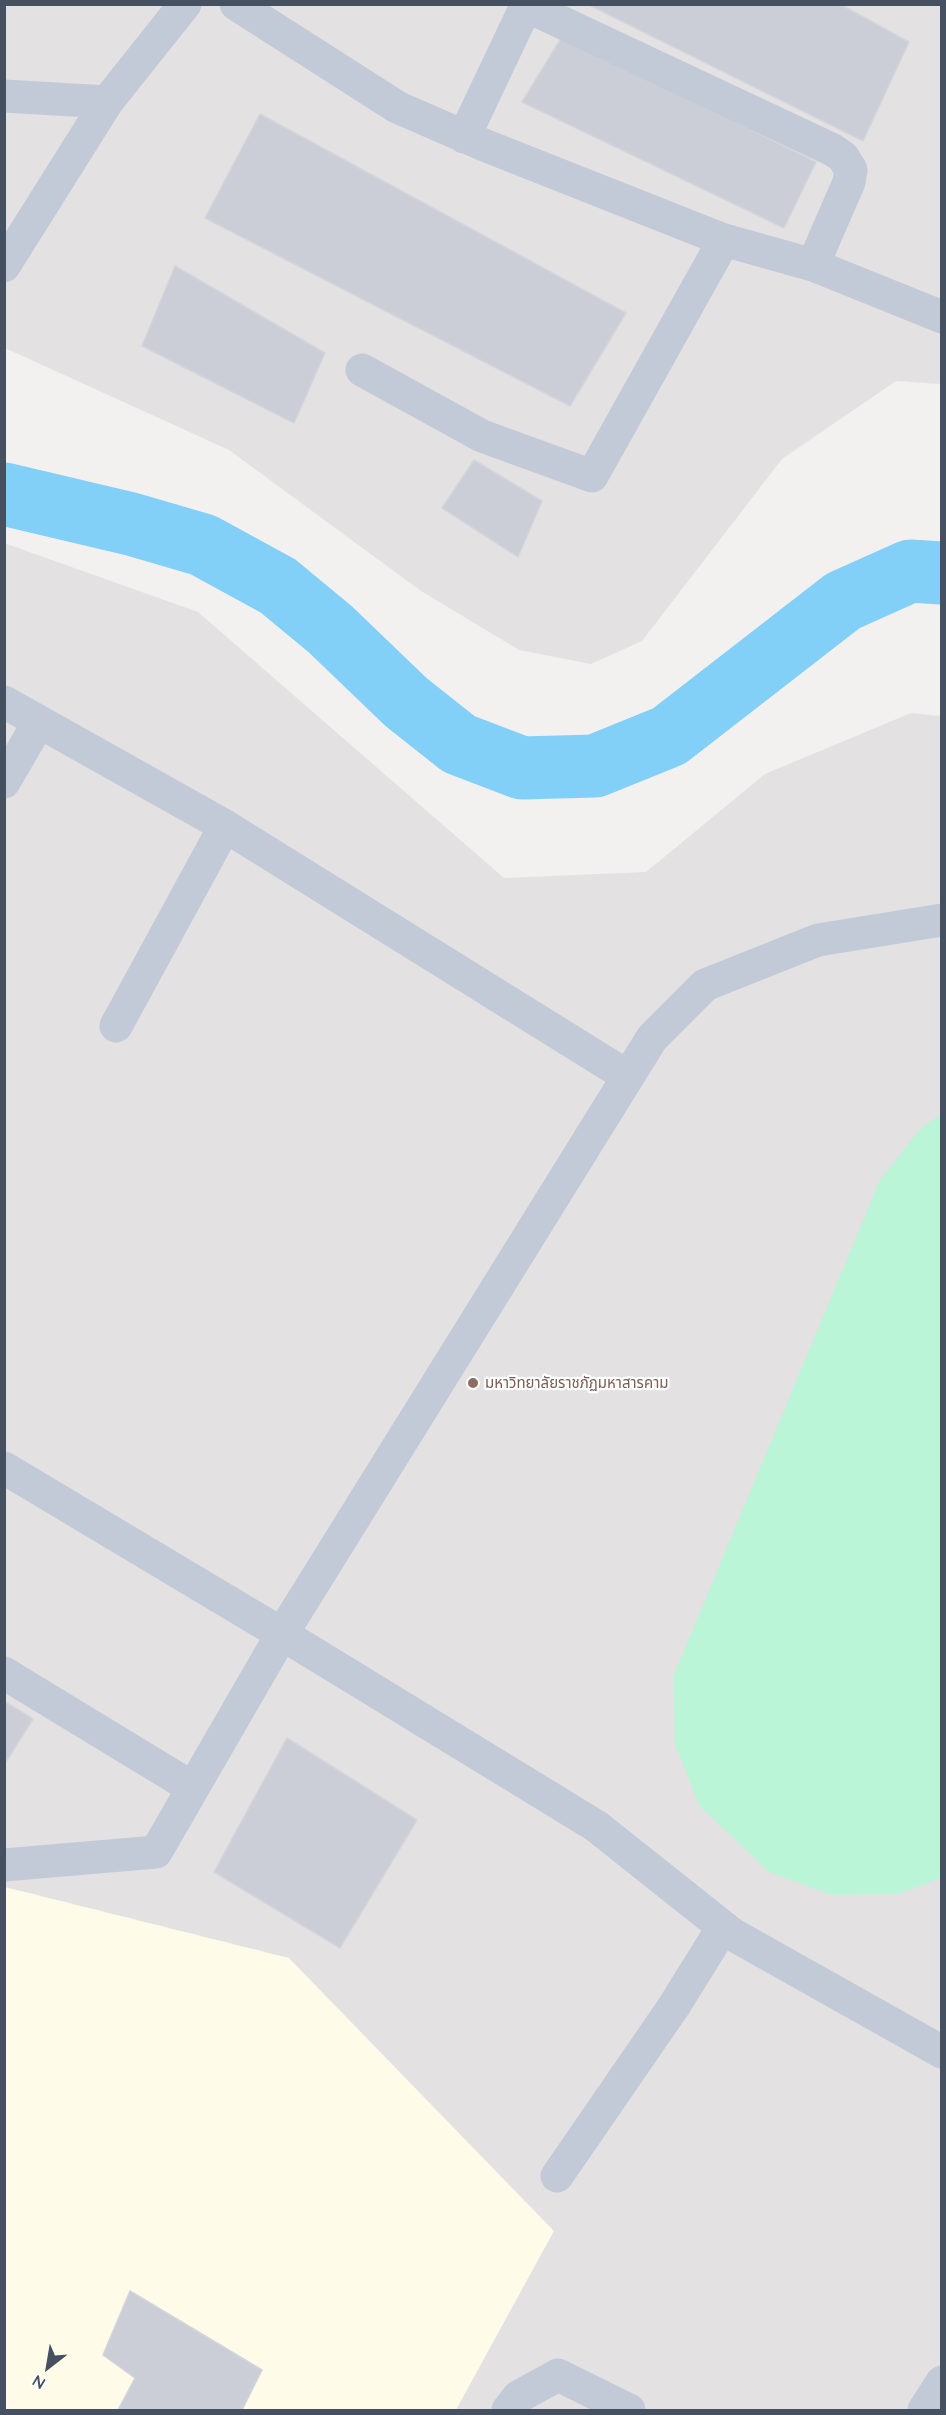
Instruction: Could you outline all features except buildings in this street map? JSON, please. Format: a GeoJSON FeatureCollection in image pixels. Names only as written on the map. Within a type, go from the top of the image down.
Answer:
{"type":"FeatureCollection","features":[{"type":"Feature","properties":{"kind":"street"},"geometry":{"type":"LineString","coordinates":[[4,266],[107,102],[184,4]]}},
{"type":"Feature","properties":{"kind":"street"},"geometry":{"type":"LineString","coordinates":[[236,4],[397,107],[724,240],[813,265],[942,317]]}},
{"type":"Feature","properties":{"kind":"street"},"geometry":{"type":"LineString","coordinates":[[464,136],[527,5],[833,150],[843,157],[851,170],[849,182],[813,265]]}},
{"type":"Feature","properties":{"kind":"street"},"geometry":{"type":"LineString","coordinates":[[4,96],[107,102]]}},
{"type":"Feature","properties":{"kind":"street"},"geometry":{"type":"LineString","coordinates":[[362,370],[482,436],[592,477],[724,240]]}},
{"type":"Feature","properties":{"kind":"street"},"geometry":{"type":"LineString","coordinates":[[4,702],[225,826],[627,1076]]}},
{"type":"Feature","properties":{"kind":"street"},"geometry":{"type":"LineString","coordinates":[[4,782],[39,722]]}},
{"type":"Feature","properties":{"kind":"street"},"geometry":{"type":"LineString","coordinates":[[116,1026],[225,826]]}},
{"type":"Feature","properties":{"kind":"street"},"geometry":{"type":"LineString","coordinates":[[4,1865],[156,1852],[282,1634],[583,1153],[627,1076],[652,1038],[705,985],[818,940],[942,920]]}},
{"type":"Feature","properties":{"kind":"street"},"geometry":{"type":"LineString","coordinates":[[4,1468],[282,1634],[596,1826],[723,1927],[942,2052]]}},
{"type":"Feature","properties":{"kind":"street"},"geometry":{"type":"LineString","coordinates":[[4,1673],[193,1788]]}},
{"type":"Feature","properties":{"kind":"street"},"geometry":{"type":"LineString","coordinates":[[557,2176],[674,2006],[723,1927]]}},
{"type":"Feature","properties":{"kind":"street"},"geometry":{"type":"LineString","coordinates":[[508,2410],[518,2397],[558,2375],[629,2410]]}},
{"type":"Feature","properties":{"kind":"street"},"geometry":{"type":"LineString","coordinates":[[924,2410],[942,2382]]}},
{"type":"Feature","properties":{"kind":"shaded area"},"geometry":{"type":"Polygon","coordinates":[[[5,5],[941,5],[941,384],[896,381],[782,459],[642,641],[591,664],[519,650],[421,591],[229,450],[5,348],[5,5]]]}},
{"type":"Feature","properties":{"kind":"shaded area","name":"มหาวิทยาลัยราชภัฏมหาสารคาม"},"geometry":{"type":"Polygon","coordinates":[[[4,543],[198,612],[504,878],[646,872],[765,774],[911,713],[941,716],[941,2410],[456,2410],[554,2231],[289,1958],[5,1887],[4,543]]]}},
{"type":"Feature","properties":{"kind":"shaded area"},"geometry":{"type":"Polygon","coordinates":[[[5,1887],[289,1958],[554,2231],[456,2410],[5,2410],[5,1887]]]}},
{"type":"Feature","properties":{"kind":"green space"},"geometry":{"type":"Polygon","coordinates":[[[941,1114],[941,1878],[898,1894],[832,1895],[769,1872],[699,1805],[675,1744],[673,1677],[880,1180],[921,1128],[941,1114]]]}},
{"type":"Feature","properties":{"kind":"waterway"},"geometry":{"type":"LineString","coordinates":[[4,494],[131,524],[203,545],[278,586],[330,629],[406,702],[459,744],[522,768],[595,766],[669,736],[843,601],[910,571],[942,573]]}},
{"type":"Feature","properties":{"kind":"place","name":"มหาวิทยาลัยราชภัฏมหาสารคาม"},"geometry":{"type":"Point","coordinates":[473,1383]}}]}
